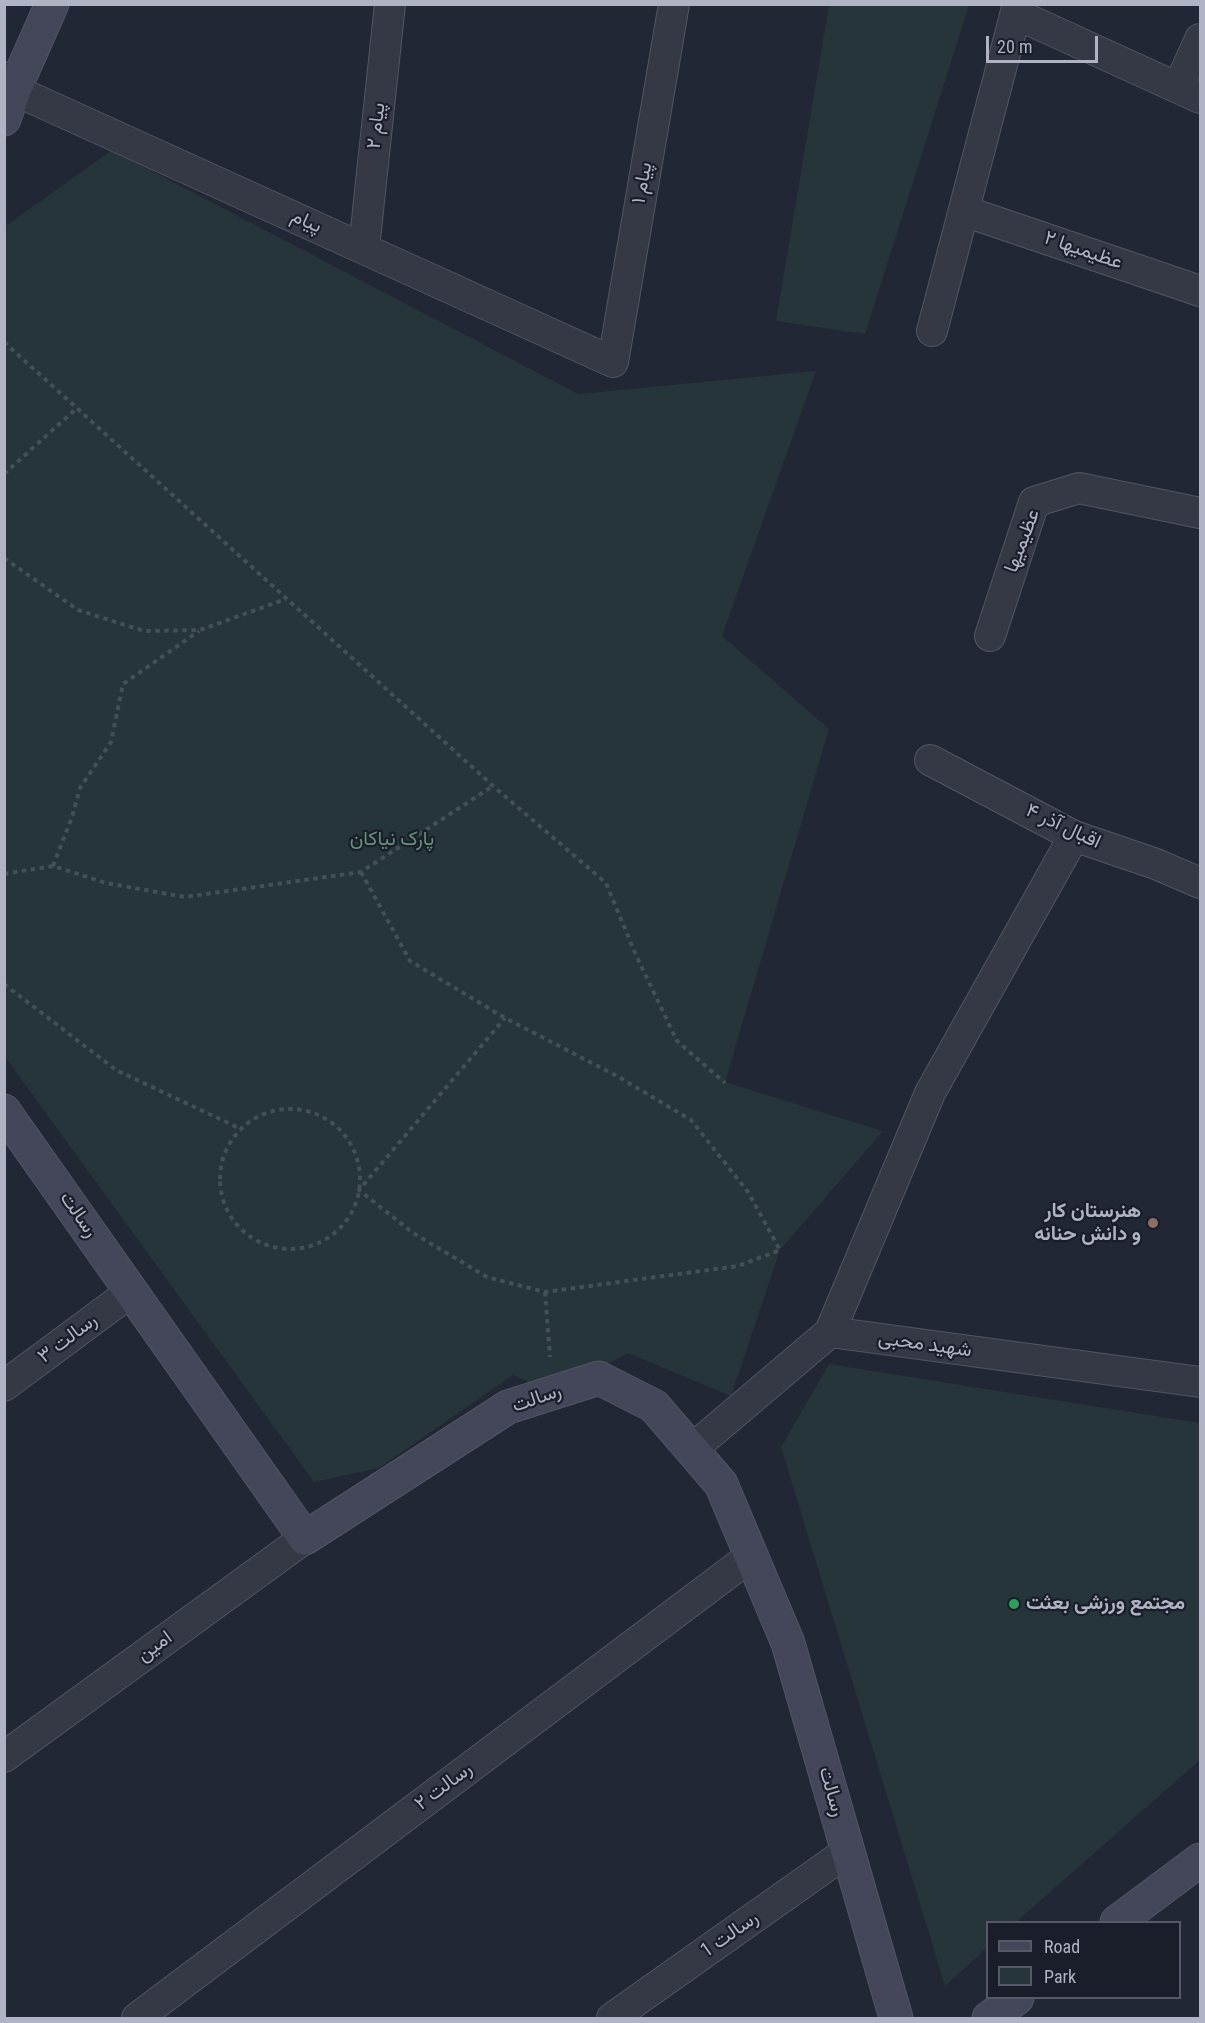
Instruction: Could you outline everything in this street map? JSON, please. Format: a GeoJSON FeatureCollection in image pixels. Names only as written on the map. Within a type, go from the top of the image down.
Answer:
{"type":"FeatureCollection","features":[{"type":"Feature","properties":{"kind":"street"},"geometry":{"type":"LineString","coordinates":[[8,95],[52,4]]}},
{"type":"Feature","properties":{"kind":"street","name":"پیام ۲"},"geometry":{"type":"LineString","coordinates":[[364,248],[390,4]]}},
{"type":"Feature","properties":{"kind":"street","name":"پیام ۱"},"geometry":{"type":"LineString","coordinates":[[613,362],[674,4]]}},
{"type":"Feature","properties":{"kind":"street"},"geometry":{"type":"LineString","coordinates":[[932,331],[1017,9],[1189,93],[1200,39]]}},
{"type":"Feature","properties":{"kind":"street","name":"پیام"},"geometry":{"type":"LineString","coordinates":[[8,95],[364,248],[613,362]]}},
{"type":"Feature","properties":{"kind":"street","name":"عظیمیها ۲"},"geometry":{"type":"LineString","coordinates":[[964,211],[1200,290]]}},
{"type":"Feature","properties":{"kind":"street","name":"عظیمیها"},"geometry":{"type":"LineString","coordinates":[[990,636],[1034,502],[1079,488],[1200,513]]}},
{"type":"Feature","properties":{"kind":"street","name":"اقبال آذر ۴"},"geometry":{"type":"LineString","coordinates":[[930,760],[1074,836],[1156,864],[1200,883]]}},
{"type":"Feature","properties":{"kind":"street"},"geometry":{"type":"LineString","coordinates":[[692,1450],[830,1332],[930,1093],[1074,836]]}},
{"type":"Feature","properties":{"kind":"street","name":"رسالت"},"geometry":{"type":"LineString","coordinates":[[4,1111],[305,1538],[508,1407],[599,1378],[654,1406],[722,1484],[788,1644],[896,2019]]}},
{"type":"Feature","properties":{"kind":"street","name":"رسالت ۳"},"geometry":{"type":"LineString","coordinates":[[4,1386],[132,1292]]}},
{"type":"Feature","properties":{"kind":"street","name":"شهید محبی"},"geometry":{"type":"LineString","coordinates":[[830,1332],[1200,1382]]}},
{"type":"Feature","properties":{"kind":"street","name":"امین"},"geometry":{"type":"LineString","coordinates":[[4,1757],[305,1538]]}},
{"type":"Feature","properties":{"kind":"street","name":"رسالت ۲"},"geometry":{"type":"LineString","coordinates":[[137,2019],[751,1556]]}},
{"type":"Feature","properties":{"kind":"street","name":"رسالت 1"},"geometry":{"type":"LineString","coordinates":[[612,2019],[848,1851]]}},
{"type":"Feature","properties":{"kind":"street"},"geometry":{"type":"LineString","coordinates":[[1120,1921],[1200,1860]]}},
{"type":"Feature","properties":{"kind":"street"},"geometry":{"type":"LineString","coordinates":[[989,2019],[1016,1999]]}},
{"type":"Feature","properties":{"kind":"path"},"geometry":{"type":"LineString","coordinates":[[4,342],[493,786],[606,883],[635,953],[677,1041],[725,1083]]}},
{"type":"Feature","properties":{"kind":"path"},"geometry":{"type":"LineString","coordinates":[[4,474],[77,408]]}},
{"type":"Feature","properties":{"kind":"path"},"geometry":{"type":"LineString","coordinates":[[4,558],[78,610],[144,631],[200,630]]}},
{"type":"Feature","properties":{"kind":"path"},"geometry":{"type":"LineString","coordinates":[[53,866],[72,817],[80,788],[111,742],[123,684],[200,630],[286,599]]}},
{"type":"Feature","properties":{"kind":"path"},"geometry":{"type":"LineString","coordinates":[[4,874],[53,866],[106,883],[185,897],[361,872],[493,786]]}},
{"type":"Feature","properties":{"kind":"path"},"geometry":{"type":"LineString","coordinates":[[359,1190],[413,1233],[487,1277],[545,1292],[738,1266],[780,1250],[748,1192],[691,1120],[617,1076],[505,1018],[410,961],[361,872]]}},
{"type":"Feature","properties":{"kind":"path"},"geometry":{"type":"LineString","coordinates":[[4,984],[116,1070],[241,1129]]}},
{"type":"Feature","properties":{"kind":"path"},"geometry":{"type":"LineString","coordinates":[[359,1190],[505,1018]]}},
{"type":"Feature","properties":{"kind":"path"},"geometry":{"type":"LineString","coordinates":[[280,1110],[302,1110],[322,1117],[340,1129],[353,1147],[360,1168],[359,1190],[352,1213],[337,1232],[317,1245],[293,1250],[270,1247],[248,1236],[232,1218],[222,1196],[220,1172],[227,1148],[241,1129],[259,1116],[280,1110]]}},
{"type":"Feature","properties":{"kind":"path"},"geometry":{"type":"LineString","coordinates":[[545,1292],[553,1393]]}},
{"type":"Feature","properties":{"kind":"green space"},"geometry":{"type":"Polygon","coordinates":[[[829,5],[969,5],[865,334],[776,321],[829,5]]]}},
{"type":"Feature","properties":{"kind":"green space","name":"پارک نیاکان"},"geometry":{"type":"Polygon","coordinates":[[[112,150],[578,394],[816,371],[722,636],[829,729],[725,1082],[883,1131],[780,1250],[731,1396],[628,1353],[553,1393],[513,1375],[379,1468],[314,1482],[5,1057],[4,227],[112,150]]]}},
{"type":"Feature","properties":{"kind":"green space","name":"مجتمع ورزشی بعثت"},"geometry":{"type":"Polygon","coordinates":[[[829,1364],[1200,1423],[1200,1760],[1017,1921],[986,1921],[986,1949],[945,1986],[781,1447],[829,1364]]]}},
{"type":"Feature","properties":{"kind":"place","name":"هنرستان کار و دانش حنانه"},"geometry":{"type":"Point","coordinates":[1153,1223]}},
{"type":"Feature","properties":{"kind":"place","name":"مجتمع ورزشی بعثت"},"geometry":{"type":"Point","coordinates":[1014,1604]}}]}
